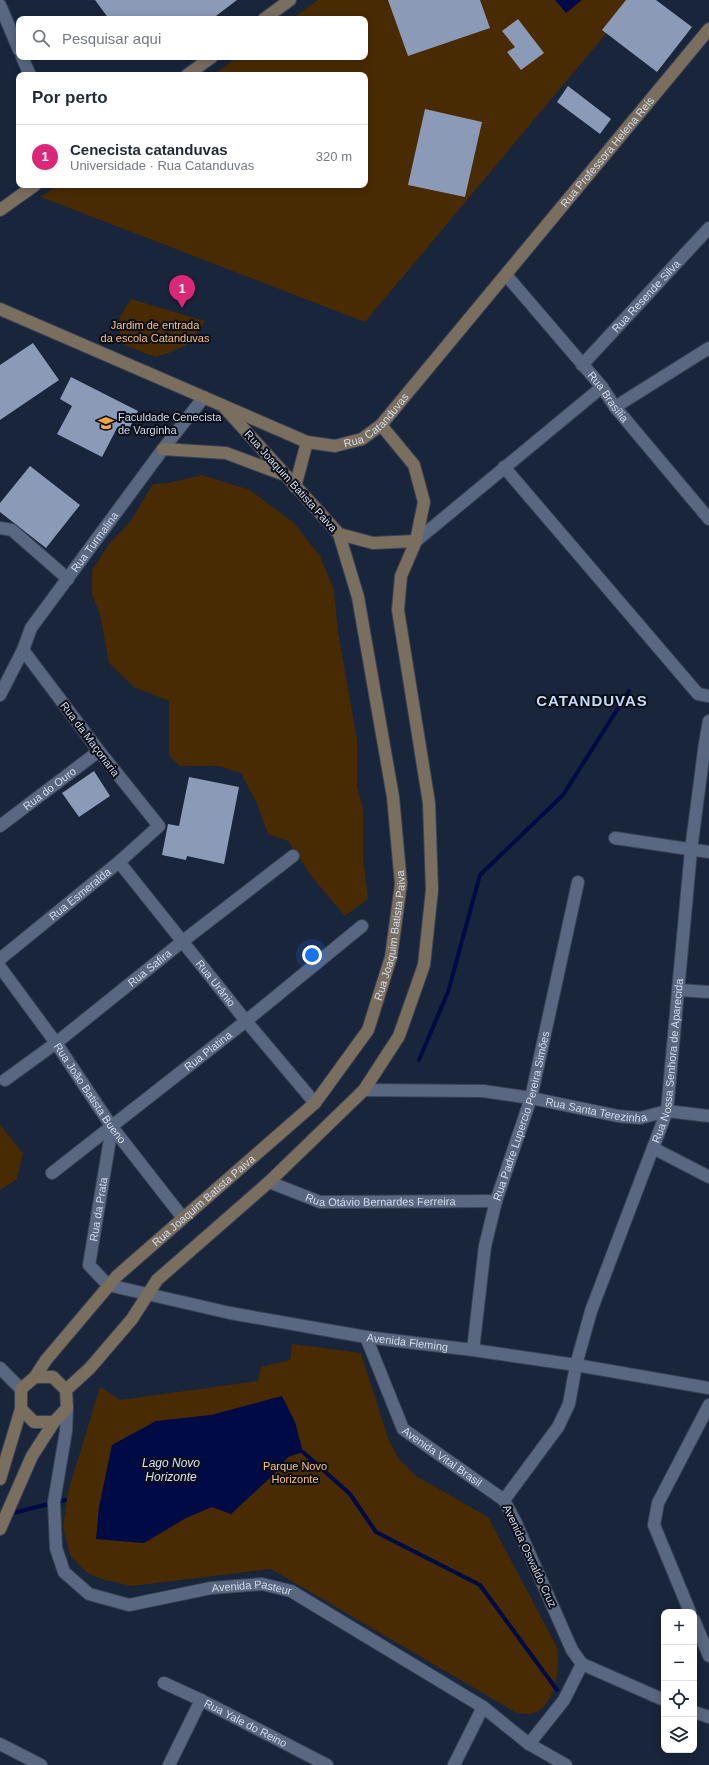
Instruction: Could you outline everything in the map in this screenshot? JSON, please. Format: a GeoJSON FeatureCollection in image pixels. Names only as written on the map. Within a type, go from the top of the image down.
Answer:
{"type":"FeatureCollection","features":[{"type":"Feature","properties":{"kind":"main road"},"geometry":{"type":"LineString","coordinates":[[268,16],[290,0]]}},
{"type":"Feature","properties":{"kind":"main road","name":"Rua Professora Helena Reis"},"geometry":{"type":"LineString","coordinates":[[506,275],[709,29]]}},
{"type":"Feature","properties":{"kind":"main road"},"geometry":{"type":"LineString","coordinates":[[191,72],[208,60]]}},
{"type":"Feature","properties":{"kind":"main road"},"geometry":{"type":"LineString","coordinates":[[0,210],[31,188]]}},
{"type":"Feature","properties":{"kind":"main road","name":"Rua Catanduvas"},"geometry":{"type":"LineString","coordinates":[[0,309],[307,442],[335,446],[362,439],[381,425],[506,275]]}},
{"type":"Feature","properties":{"kind":"main road","name":"Rua Joaquim Batista Paiva"},"geometry":{"type":"LineString","coordinates":[[21,1389],[35,1377],[46,1360],[108,1285],[315,1103],[368,1030],[391,957],[401,884],[393,796],[358,597],[339,534],[223,406]]}},
{"type":"Feature","properties":{"kind":"main road"},"geometry":{"type":"LineString","coordinates":[[66,1390],[90,1368],[132,1319],[157,1280],[269,1182],[364,1090],[399,1036],[424,965],[432,890],[429,804],[398,610],[401,576],[416,541],[424,502],[414,465],[381,425]]}},
{"type":"Feature","properties":{"kind":"main road"},"geometry":{"type":"LineString","coordinates":[[295,487],[307,442]]}},
{"type":"Feature","properties":{"kind":"main road"},"geometry":{"type":"LineString","coordinates":[[163,450],[226,453],[284,474]]}},
{"type":"Feature","properties":{"kind":"main road"},"geometry":{"type":"LineString","coordinates":[[339,534],[372,543],[416,541]]}},
{"type":"Feature","properties":{"kind":"main road"},"geometry":{"type":"LineString","coordinates":[[0,1529],[32,1456],[54,1422],[67,1408],[66,1390],[53,1377],[35,1377]]}},
{"type":"Feature","properties":{"kind":"main road"},"geometry":{"type":"LineString","coordinates":[[0,1479],[21,1408],[21,1389]]}},
{"type":"Feature","properties":{"kind":"main road"},"geometry":{"type":"LineString","coordinates":[[21,1408],[34,1422],[54,1422]]}},
{"type":"Feature","properties":{"kind":"street"},"geometry":{"type":"LineString","coordinates":[[0,5],[16,43]]}},
{"type":"Feature","properties":{"kind":"street"},"geometry":{"type":"LineString","coordinates":[[23,60],[29,72]]}},
{"type":"Feature","properties":{"kind":"street","name":"Rua Resende Silva"},"geometry":{"type":"LineString","coordinates":[[582,365],[709,228]]}},
{"type":"Feature","properties":{"kind":"street","name":"Rua Brasília"},"geometry":{"type":"LineString","coordinates":[[506,275],[602,387],[615,407],[709,519]]}},
{"type":"Feature","properties":{"kind":"street"},"geometry":{"type":"LineString","coordinates":[[615,407],[709,348]]}},
{"type":"Feature","properties":{"kind":"street"},"geometry":{"type":"LineString","coordinates":[[416,541],[602,387]]}},
{"type":"Feature","properties":{"kind":"street","name":"Rua Turmalina"},"geometry":{"type":"LineString","coordinates":[[0,695],[23,650],[31,628],[204,397]]}},
{"type":"Feature","properties":{"kind":"street"},"geometry":{"type":"LineString","coordinates":[[504,467],[698,694],[709,696]]}},
{"type":"Feature","properties":{"kind":"street"},"geometry":{"type":"LineString","coordinates":[[0,528],[12,530],[68,579]]}},
{"type":"Feature","properties":{"kind":"street","name":"Rua da Maçonaria"},"geometry":{"type":"LineString","coordinates":[[23,650],[99,751],[159,826]]}},
{"type":"Feature","properties":{"kind":"street","name":"Rua Nossa Senhora de Aparecida"},"geometry":{"type":"LineString","coordinates":[[576,1366],[591,1311],[667,1110],[691,850],[709,721]]}},
{"type":"Feature","properties":{"kind":"street","name":"Rua do Ouro"},"geometry":{"type":"LineString","coordinates":[[0,826],[99,751]]}},
{"type":"Feature","properties":{"kind":"street","name":"Rua Esmeralda"},"geometry":{"type":"LineString","coordinates":[[0,959],[119,862],[159,826]]}},
{"type":"Feature","properties":{"kind":"street"},"geometry":{"type":"LineString","coordinates":[[615,838],[709,852]]}},
{"type":"Feature","properties":{"kind":"street","name":"Rua Safira"},"geometry":{"type":"LineString","coordinates":[[5,1080],[56,1043],[183,941],[293,856]]}},
{"type":"Feature","properties":{"kind":"street","name":"Rua Urânio"},"geometry":{"type":"LineString","coordinates":[[119,862],[246,1021],[315,1103]]}},
{"type":"Feature","properties":{"kind":"street","name":"Rua Padre Lupercio Pereira Simões"},"geometry":{"type":"LineString","coordinates":[[472,1350],[485,1246],[496,1200],[531,1098],[578,882]]}},
{"type":"Feature","properties":{"kind":"street","name":"Rua Platina"},"geometry":{"type":"LineString","coordinates":[[52,1173],[246,1021],[362,926]]}},
{"type":"Feature","properties":{"kind":"street","name":"Rua João Batista Bueno"},"geometry":{"type":"LineString","coordinates":[[0,967],[56,1043],[112,1127],[183,1218]]}},
{"type":"Feature","properties":{"kind":"street"},"geometry":{"type":"LineString","coordinates":[[679,990],[709,992]]}},
{"type":"Feature","properties":{"kind":"street","name":"Rua Santa Terezinha"},"geometry":{"type":"LineString","coordinates":[[364,1090],[483,1091],[531,1098],[618,1116],[640,1118],[667,1110],[709,1116]]}},
{"type":"Feature","properties":{"kind":"street","name":"Rua da Prata"},"geometry":{"type":"LineString","coordinates":[[108,1285],[89,1265],[112,1127]]}},
{"type":"Feature","properties":{"kind":"street"},"geometry":{"type":"LineString","coordinates":[[653,1148],[709,1177]]}},
{"type":"Feature","properties":{"kind":"street","name":"Rua Otávio Bernardes Ferreira"},"geometry":{"type":"LineString","coordinates":[[269,1182],[320,1202],[496,1200]]}},
{"type":"Feature","properties":{"kind":"street","name":"Avenida Fleming"},"geometry":{"type":"LineString","coordinates":[[108,1285],[230,1313],[366,1337],[472,1350],[709,1388]]}},
{"type":"Feature","properties":{"kind":"street","name":"Avenida Vital Brasil"},"geometry":{"type":"LineString","coordinates":[[366,1337],[403,1429],[504,1500]]}},
{"type":"Feature","properties":{"kind":"street","name":"Avenida Oswaldo Cruz"},"geometry":{"type":"LineString","coordinates":[[576,1366],[569,1404],[558,1428],[504,1500],[515,1521],[572,1650],[582,1664]]}},
{"type":"Feature","properties":{"kind":"street"},"geometry":{"type":"LineString","coordinates":[[0,1368],[21,1389]]}},
{"type":"Feature","properties":{"kind":"street"},"geometry":{"type":"LineString","coordinates":[[689,1609],[654,1525],[658,1503],[709,1405]]}},
{"type":"Feature","properties":{"kind":"street","name":"Avenida Pasteur"},"geometry":{"type":"LineString","coordinates":[[67,1408],[66,1431],[54,1502],[56,1548],[64,1572],[89,1594],[129,1605],[211,1588],[254,1584],[262,1584],[291,1591],[483,1707],[530,1744],[566,1765]]}},
{"type":"Feature","properties":{"kind":"street"},"geometry":{"type":"LineString","coordinates":[[697,1627],[709,1656]]}},
{"type":"Feature","properties":{"kind":"street"},"geometry":{"type":"LineString","coordinates":[[530,1744],[564,1700],[582,1664],[661,1699]]}},
{"type":"Feature","properties":{"kind":"street","name":"Rua Yale do Reino"},"geometry":{"type":"LineString","coordinates":[[164,1683],[201,1700],[327,1765]]}},
{"type":"Feature","properties":{"kind":"street"},"geometry":{"type":"LineString","coordinates":[[169,1765],[201,1700]]}},
{"type":"Feature","properties":{"kind":"street"},"geometry":{"type":"LineString","coordinates":[[454,1765],[483,1707]]}},
{"type":"Feature","properties":{"kind":"street"},"geometry":{"type":"LineString","coordinates":[[697,1713],[709,1717]]}},
{"type":"Feature","properties":{"kind":"street"},"geometry":{"type":"LineString","coordinates":[[0,1744],[41,1765]]}},
{"type":"Feature","properties":{"kind":"green space"},"geometry":{"type":"Polygon","coordinates":[[[318,0],[634,0],[365,322],[41,197],[54,188],[368,188],[368,72],[217,72],[234,60],[368,60],[368,16],[295,16],[318,0]]]}},
{"type":"Feature","properties":{"kind":"green space","name":"Jardim de entrada da escola Catanduvas"},"geometry":{"type":"Polygon","coordinates":[[[131,299],[205,321],[190,343],[169,353],[155,357],[119,343],[120,316],[131,299]]]}},
{"type":"Feature","properties":{"kind":"green space"},"geometry":{"type":"Polygon","coordinates":[[[202,475],[250,490],[294,523],[320,556],[334,590],[338,632],[357,740],[357,787],[363,809],[363,858],[368,899],[345,916],[312,877],[288,841],[268,834],[257,804],[241,773],[219,766],[180,766],[169,756],[169,701],[134,687],[109,663],[100,614],[92,595],[92,570],[109,544],[130,522],[153,484],[169,483],[202,475]]]}},
{"type":"Feature","properties":{"kind":"green space"},"geometry":{"type":"Polygon","coordinates":[[[0,1125],[23,1153],[17,1179],[0,1190],[0,1125]]]}},
{"type":"Feature","properties":{"kind":"green space","name":"Parque Novo Horizonte"},"geometry":{"type":"Polygon","coordinates":[[[292,1344],[361,1353],[388,1438],[399,1459],[416,1476],[488,1517],[557,1647],[557,1670],[552,1694],[546,1704],[538,1711],[528,1714],[515,1712],[271,1569],[132,1586],[105,1580],[89,1574],[70,1555],[63,1527],[68,1492],[100,1387],[120,1400],[258,1381],[261,1367],[290,1360],[292,1344]]]}},
{"type":"Feature","properties":{"kind":"water"},"geometry":{"type":"Polygon","coordinates":[[[555,0],[582,0],[566,13],[555,0]]]}},
{"type":"Feature","properties":{"kind":"water","name":"Lago Novo Horizonte"},"geometry":{"type":"Polygon","coordinates":[[[282,1396],[295,1422],[303,1452],[288,1457],[272,1476],[231,1514],[212,1507],[186,1518],[144,1543],[96,1539],[99,1507],[112,1445],[156,1421],[211,1415],[282,1396]]]}},
{"type":"Feature","properties":{"kind":"building"},"geometry":{"type":"Polygon","coordinates":[[[95,0],[237,0],[216,16],[107,16],[95,0]]]}},
{"type":"Feature","properties":{"kind":"building"},"geometry":{"type":"Polygon","coordinates":[[[388,0],[480,0],[490,28],[408,56],[388,0]]]}},
{"type":"Feature","properties":{"kind":"building"},"geometry":{"type":"Polygon","coordinates":[[[626,0],[656,0],[692,27],[657,72],[602,30],[626,0]]]}},
{"type":"Feature","properties":{"kind":"building"},"geometry":{"type":"Polygon","coordinates":[[[518,19],[544,53],[521,70],[507,52],[515,47],[502,31],[518,19]]]}},
{"type":"Feature","properties":{"kind":"building"},"geometry":{"type":"Polygon","coordinates":[[[568,86],[611,119],[600,134],[557,102],[568,86]]]}},
{"type":"Feature","properties":{"kind":"building"},"geometry":{"type":"Polygon","coordinates":[[[425,109],[482,122],[465,197],[408,185],[425,109]]]}},
{"type":"Feature","properties":{"kind":"building"},"geometry":{"type":"Polygon","coordinates":[[[33,343],[59,380],[0,420],[0,365],[33,343]]]}},
{"type":"Feature","properties":{"kind":"building","name":"Faculdade Cenecista de Varginha"},"geometry":{"type":"Polygon","coordinates":[[[71,377],[138,411],[127,433],[117,428],[102,457],[57,434],[72,406],[60,399],[71,377]]]}},
{"type":"Feature","properties":{"kind":"building"},"geometry":{"type":"Polygon","coordinates":[[[30,466],[80,505],[46,548],[0,512],[0,503],[30,466]]]}},
{"type":"Feature","properties":{"kind":"building"},"geometry":{"type":"Polygon","coordinates":[[[94,771],[110,796],[79,817],[62,793],[94,771]]]}},
{"type":"Feature","properties":{"kind":"building"},"geometry":{"type":"Polygon","coordinates":[[[189,777],[239,787],[224,864],[187,856],[186,860],[162,855],[168,824],[179,826],[189,777]]]}},
{"type":"Feature","properties":{"kind":"waterway"},"geometry":{"type":"LineString","coordinates":[[419,1060],[448,992],[480,875],[563,795],[629,691]]}},
{"type":"Feature","properties":{"kind":"waterway"},"geometry":{"type":"LineString","coordinates":[[303,1452],[350,1494],[376,1532],[480,1585],[557,1690]]}},
{"type":"Feature","properties":{"kind":"waterway"},"geometry":{"type":"LineString","coordinates":[[9,1514],[65,1500]]}},
{"type":"Feature","properties":{"kind":"place","name":"Cenecista catanduvas"},"geometry":{"type":"Point","coordinates":[182,308]}},
{"type":"Feature","properties":{"kind":"place","name":"Faculdade Cenecista de Varginha"},"geometry":{"type":"Point","coordinates":[106,423]}},
{"type":"Feature","properties":{"kind":"district","name":"CATANDUVAS"},"geometry":{"type":"Point","coordinates":[592,700]}}]}
